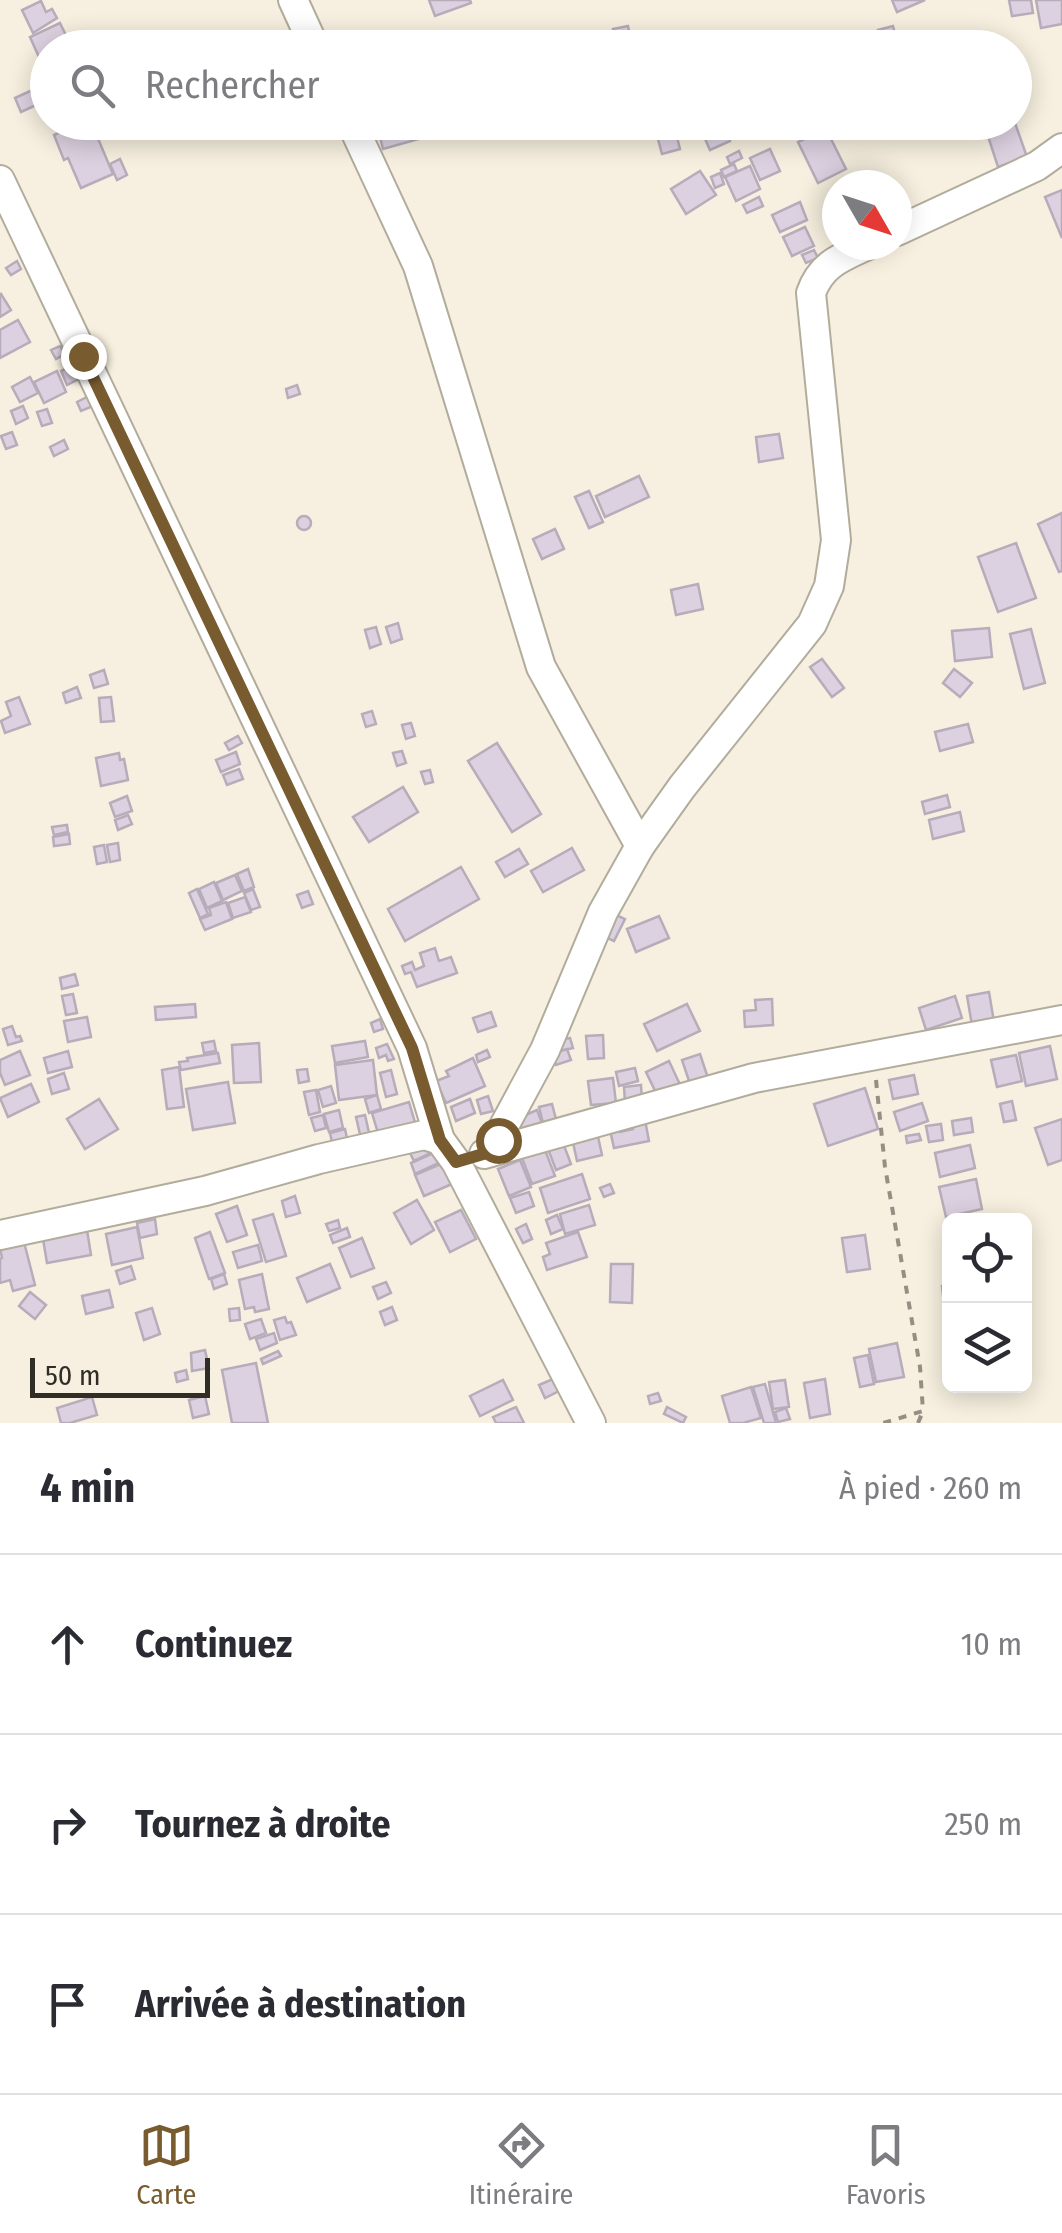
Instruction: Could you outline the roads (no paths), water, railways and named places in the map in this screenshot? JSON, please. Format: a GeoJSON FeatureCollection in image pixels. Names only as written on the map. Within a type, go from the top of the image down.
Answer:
{"type":"FeatureCollection","features":[{"type":"Feature","properties":{"kind":"street"},"geometry":{"type":"LineString","coordinates":[[293,0],[307,30]]}},
{"type":"Feature","properties":{"kind":"street"},"geometry":{"type":"LineString","coordinates":[[358,140],[418,266],[541,667],[640,846]]}},
{"type":"Feature","properties":{"kind":"street"},"geometry":{"type":"LineString","coordinates":[[912,224],[1037,166],[1062,148]]}},
{"type":"Feature","properties":{"kind":"street"},"geometry":{"type":"LineString","coordinates":[[0,180],[412,1048],[448,1151],[591,1423]]}},
{"type":"Feature","properties":{"kind":"street"},"geometry":{"type":"LineString","coordinates":[[490,1152],[545,1050],[602,912],[640,846],[812,624],[829,586],[836,540],[811,293],[816,277],[840,260]]}},
{"type":"Feature","properties":{"kind":"street"},"geometry":{"type":"LineString","coordinates":[[0,1235],[205,1191],[318,1159],[424,1135],[448,1151],[490,1152],[754,1078],[1062,1020]]}}]}
